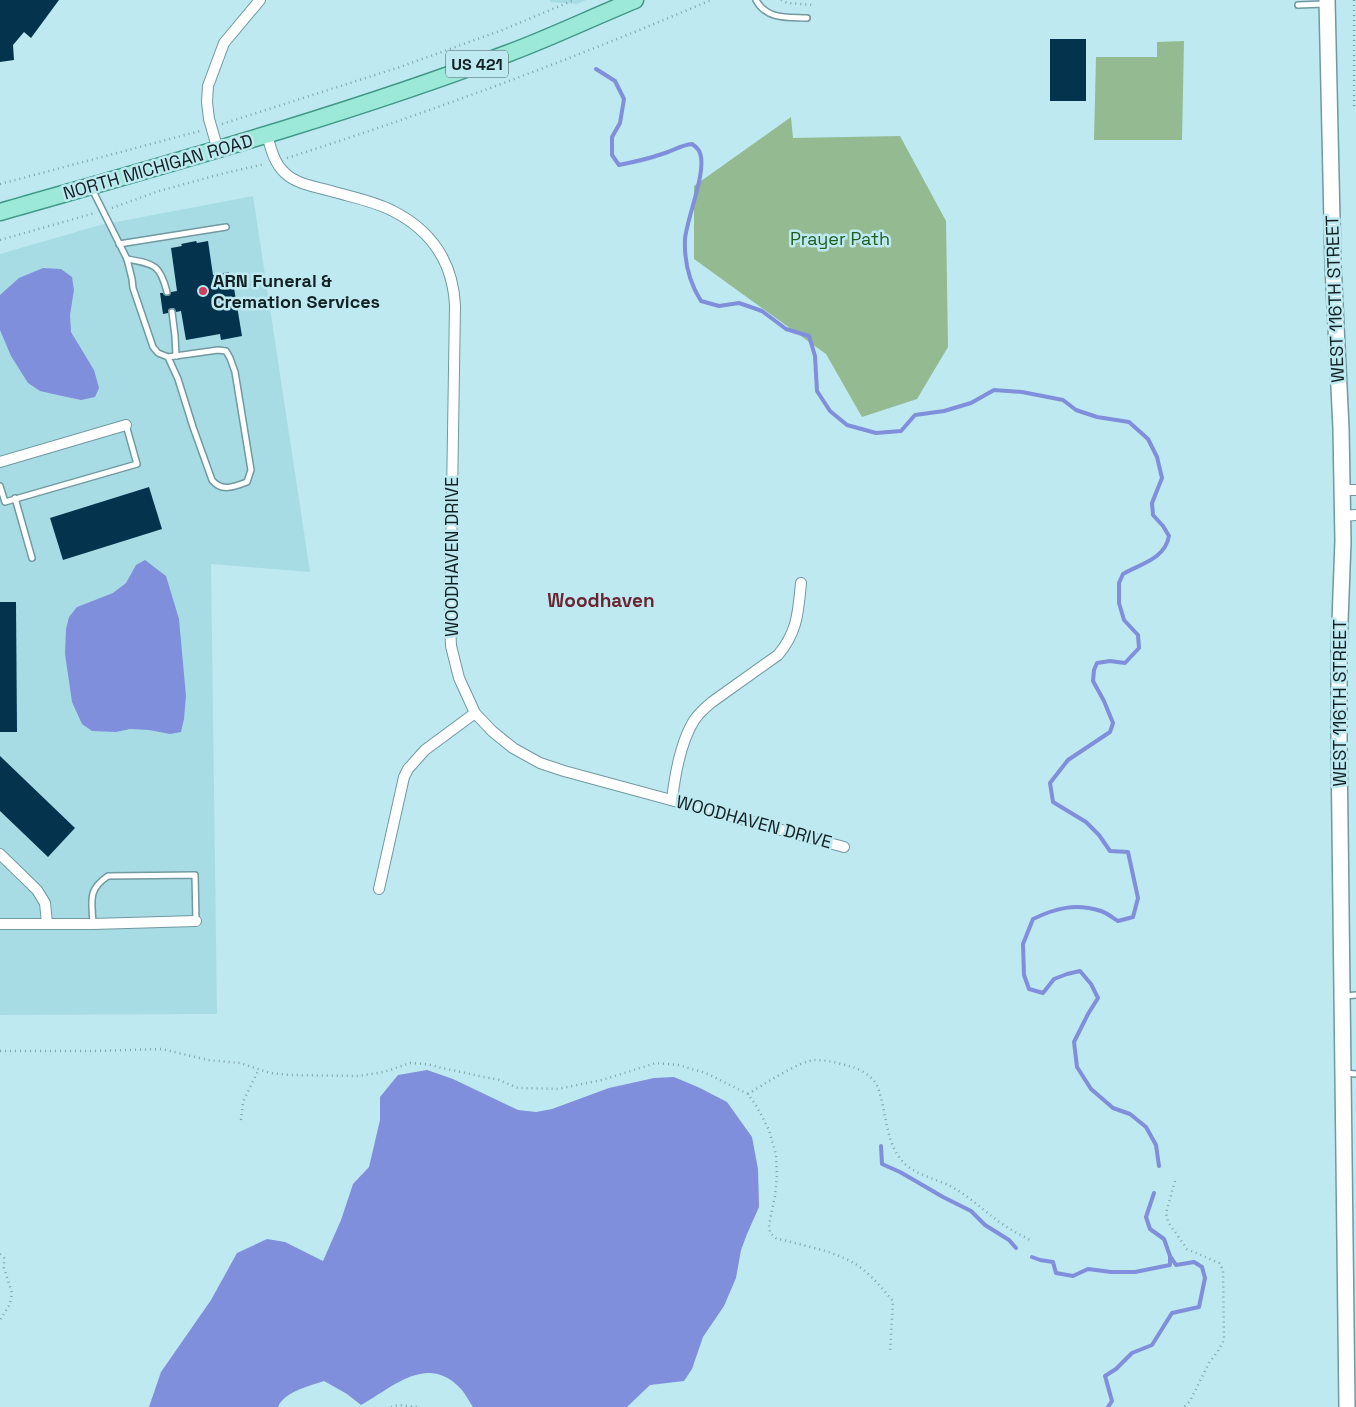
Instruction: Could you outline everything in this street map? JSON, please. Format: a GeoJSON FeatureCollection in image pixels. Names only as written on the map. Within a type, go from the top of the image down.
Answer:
{"type":"FeatureCollection","features":[{"type":"Feature","properties":{"kind":"main road","name":"NORTH MICHIGAN ROAD"},"geometry":{"type":"LineString","coordinates":[[0,212],[218,150],[405,90],[510,52],[635,0]]}},
{"type":"Feature","properties":{"kind":"main road","name":"WEST 116TH STREET"},"geometry":{"type":"LineString","coordinates":[[1327,2],[1333,265],[1341,428],[1349,490],[1339,715],[1349,996],[1347,1407]]}},
{"type":"Feature","properties":{"kind":"street"},"geometry":{"type":"LineString","coordinates":[[218,150],[210,127],[207,102],[208,86],[224,43],[260,0]]}},
{"type":"Feature","properties":{"kind":"street","name":"WOODHAVEN DRIVE"},"geometry":{"type":"LineString","coordinates":[[267,135],[275,161],[287,175],[305,184],[392,210],[409,220],[433,242],[442,255],[450,274],[454,289],[455,306],[450,632],[451,646],[459,678],[475,713],[501,739],[513,748],[540,762],[564,771],[844,847]]}},
{"type":"Feature","properties":{"kind":"street"},"geometry":{"type":"LineString","coordinates":[[0,462],[126,425]]}},
{"type":"Feature","properties":{"kind":"street"},"geometry":{"type":"LineString","coordinates":[[672,800],[674,782],[683,746],[695,718],[712,702],[778,655],[784,648],[795,627],[800,583]]}},
{"type":"Feature","properties":{"kind":"street"},"geometry":{"type":"LineString","coordinates":[[379,889],[404,777],[408,769],[425,750],[475,713]]}},
{"type":"Feature","properties":{"kind":"street"},"geometry":{"type":"LineString","coordinates":[[0,854],[37,890],[45,903],[47,923]]}},
{"type":"Feature","properties":{"kind":"street"},"geometry":{"type":"LineString","coordinates":[[0,924],[196,921]]}},
{"type":"Feature","properties":{"kind":"lane"},"geometry":{"type":"LineString","coordinates":[[756,0],[765,12],[807,18]]}},
{"type":"Feature","properties":{"kind":"lane"},"geometry":{"type":"LineString","coordinates":[[1298,5],[1327,2]]}},
{"type":"Feature","properties":{"kind":"lane"},"geometry":{"type":"LineString","coordinates":[[91,186],[127,259],[133,288],[152,347],[158,353],[168,357],[218,350],[226,351],[230,358],[235,372],[251,470],[247,482],[223,488],[217,486],[212,480],[178,379],[168,357]]}},
{"type":"Feature","properties":{"kind":"lane"},"geometry":{"type":"LineString","coordinates":[[119,244],[226,227]]}},
{"type":"Feature","properties":{"kind":"lane"},"geometry":{"type":"LineString","coordinates":[[127,259],[150,264],[157,268],[163,277],[167,292]]}},
{"type":"Feature","properties":{"kind":"lane"},"geometry":{"type":"LineString","coordinates":[[172,312],[176,356]]}},
{"type":"Feature","properties":{"kind":"lane"},"geometry":{"type":"LineString","coordinates":[[0,486],[5,502],[138,464],[126,425]]}},
{"type":"Feature","properties":{"kind":"lane"},"geometry":{"type":"LineString","coordinates":[[15,498],[32,558]]}},
{"type":"Feature","properties":{"kind":"lane"},"geometry":{"type":"LineString","coordinates":[[92,924],[92,892],[99,882],[108,876],[195,875],[196,921]]}},
{"type":"Feature","properties":{"kind":"path"},"geometry":{"type":"LineString","coordinates":[[0,184],[210,127],[400,67],[574,0]]}},
{"type":"Feature","properties":{"kind":"path"},"geometry":{"type":"LineString","coordinates":[[0,240],[103,210],[159,191],[275,161],[424,112],[644,28],[711,0]]}},
{"type":"Feature","properties":{"kind":"path"},"geometry":{"type":"LineString","coordinates":[[781,0],[787,4],[814,6]]}},
{"type":"Feature","properties":{"kind":"path"},"geometry":{"type":"LineString","coordinates":[[1354,0],[1354,107],[1356,108]]}},
{"type":"Feature","properties":{"kind":"path"},"geometry":{"type":"LineString","coordinates":[[0,1052],[162,1049],[208,1060],[240,1063],[270,1073],[290,1075],[358,1076],[384,1072],[410,1063],[427,1064],[499,1080],[518,1088],[558,1089],[602,1080],[656,1063],[678,1065],[706,1073],[748,1094],[769,1130],[776,1156],[777,1174],[769,1225],[770,1233],[776,1238],[834,1254],[857,1266],[877,1282],[893,1301],[890,1353]]}},
{"type":"Feature","properties":{"kind":"path"},"geometry":{"type":"LineString","coordinates":[[748,1094],[796,1067],[814,1060],[856,1068],[867,1074],[878,1086],[889,1132],[896,1152],[905,1164],[924,1175],[949,1185],[1010,1229],[1030,1240]]}},
{"type":"Feature","properties":{"kind":"path"},"geometry":{"type":"LineString","coordinates":[[241,1120],[243,1102],[260,1069]]}},
{"type":"Feature","properties":{"kind":"path"},"geometry":{"type":"LineString","coordinates":[[1175,1180],[1166,1213],[1168,1222],[1187,1249],[1219,1263],[1223,1270],[1224,1340],[1209,1363],[1190,1401],[1184,1407]]}},
{"type":"Feature","properties":{"kind":"path"},"geometry":{"type":"LineString","coordinates":[[0,1254],[4,1258],[4,1268],[12,1293],[10,1304],[0,1320]]}},
{"type":"Feature","properties":{"kind":"path"},"geometry":{"type":"LineString","coordinates":[[391,1407],[398,1405],[418,1407]]}},
{"type":"Feature","properties":{"kind":"shaded area"},"geometry":{"type":"Polygon","coordinates":[[[550,0],[586,0],[577,4],[550,2],[550,0]]]}},
{"type":"Feature","properties":{"kind":"shaded area"},"geometry":{"type":"Polygon","coordinates":[[[253,196],[310,572],[211,564],[217,1014],[0,1015],[0,254],[100,225],[253,196]]]}},
{"type":"Feature","properties":{"kind":"green space"},"geometry":{"type":"Polygon","coordinates":[[[1184,41],[1182,140],[1094,140],[1096,57],[1157,57],[1157,42],[1184,41]]]}},
{"type":"Feature","properties":{"kind":"green space","name":"Prayer Path"},"geometry":{"type":"Polygon","coordinates":[[[791,117],[793,138],[900,136],[946,221],[948,347],[917,399],[862,417],[826,354],[694,259],[694,186],[791,117]]]}},
{"type":"Feature","properties":{"kind":"water"},"geometry":{"type":"Polygon","coordinates":[[[43,268],[61,269],[72,277],[74,290],[70,315],[71,332],[94,370],[99,388],[95,397],[81,400],[40,391],[28,383],[11,356],[0,330],[0,295],[19,278],[43,268]]]}},
{"type":"Feature","properties":{"kind":"water"},"geometry":{"type":"Polygon","coordinates":[[[145,560],[166,576],[179,619],[186,696],[181,732],[170,734],[130,729],[116,732],[92,731],[82,724],[72,702],[65,654],[66,629],[69,617],[77,607],[113,593],[126,583],[136,565],[145,560]]]}},
{"type":"Feature","properties":{"kind":"water"},"geometry":{"type":"Polygon","coordinates":[[[427,1070],[453,1079],[518,1110],[536,1112],[552,1109],[609,1088],[654,1078],[674,1077],[727,1102],[752,1137],[758,1169],[759,1207],[741,1250],[736,1278],[724,1306],[703,1337],[692,1369],[684,1381],[650,1385],[627,1407],[473,1407],[460,1388],[448,1378],[435,1374],[422,1374],[397,1383],[361,1405],[347,1394],[324,1381],[304,1387],[291,1394],[278,1407],[149,1407],[161,1372],[211,1300],[237,1253],[267,1239],[285,1242],[323,1261],[341,1220],[353,1184],[369,1167],[380,1120],[380,1097],[398,1075],[427,1070]]]}},
{"type":"Feature","properties":{"kind":"building"},"geometry":{"type":"Polygon","coordinates":[[[0,0],[59,0],[31,38],[24,32],[13,45],[14,60],[0,62],[0,0]]]}},
{"type":"Feature","properties":{"kind":"building"},"geometry":{"type":"Polygon","coordinates":[[[1050,39],[1086,39],[1086,101],[1050,101],[1050,39]]]}},
{"type":"Feature","properties":{"kind":"building","name":"ARN Funeral & Cremation Services"},"geometry":{"type":"Polygon","coordinates":[[[196,241],[197,243],[208,241],[213,275],[229,272],[231,288],[234,288],[242,336],[221,340],[220,334],[186,340],[181,311],[176,312],[174,308],[171,308],[168,310],[168,313],[163,314],[160,293],[168,296],[171,292],[177,291],[171,248],[196,241]]]}},
{"type":"Feature","properties":{"kind":"building"},"geometry":{"type":"Polygon","coordinates":[[[149,487],[162,529],[63,560],[50,518],[149,487]]]}},
{"type":"Feature","properties":{"kind":"building"},"geometry":{"type":"Polygon","coordinates":[[[0,602],[16,602],[17,732],[0,732],[0,602]]]}},
{"type":"Feature","properties":{"kind":"building"},"geometry":{"type":"Polygon","coordinates":[[[0,756],[75,828],[48,857],[0,811],[0,756]]]}},
{"type":"Feature","properties":{"kind":"waterway"},"geometry":{"type":"LineString","coordinates":[[596,69],[615,81],[624,99],[620,123],[612,137],[612,155],[619,165],[692,144],[699,152],[701,171],[685,239],[685,247],[686,264],[690,279],[701,301],[719,306],[739,303],[762,311],[786,329],[809,336],[815,356],[817,391],[830,411],[847,425],[876,433],[901,431],[915,415],[944,411],[971,403],[994,390],[1022,392],[1063,400],[1076,410],[1097,417],[1129,422],[1148,439],[1157,457],[1162,478],[1152,503],[1153,515],[1169,536],[1163,550],[1151,560],[1123,574],[1119,583],[1119,603],[1124,620],[1138,635],[1139,648],[1125,663],[1110,661],[1097,663],[1093,681],[1113,723],[1110,732],[1068,760],[1050,783],[1053,802],[1086,822],[1099,835],[1110,851],[1128,852],[1138,898],[1133,917],[1118,921],[1101,911],[1083,907],[1066,908],[1041,915],[1033,919],[1023,944],[1024,975],[1029,989],[1043,993],[1054,979],[1080,971],[1091,984],[1098,998],[1074,1042],[1077,1067],[1091,1089],[1113,1108],[1130,1114],[1146,1127],[1156,1145],[1159,1166]]}},
{"type":"Feature","properties":{"kind":"waterway"},"geometry":{"type":"LineString","coordinates":[[881,1146],[882,1164],[971,1211],[985,1225],[1009,1240],[1016,1248]]}},
{"type":"Feature","properties":{"kind":"waterway"},"geometry":{"type":"LineString","coordinates":[[1108,1407],[1112,1401],[1105,1376],[1116,1369],[1132,1353],[1152,1345],[1172,1313],[1199,1307],[1205,1278],[1202,1267],[1194,1262],[1176,1265],[1170,1256],[1164,1239],[1150,1229],[1146,1217],[1154,1193]]}},
{"type":"Feature","properties":{"kind":"waterway"},"geometry":{"type":"LineString","coordinates":[[1032,1257],[1053,1262],[1056,1273],[1073,1276],[1088,1269],[1111,1272],[1135,1272],[1170,1265],[1170,1256]]}},
{"type":"Feature","properties":{"kind":"place","name":"ARN Funeral & Cremation Services"},"geometry":{"type":"Point","coordinates":[203,291]}},
{"type":"Feature","properties":{"kind":"district","name":"Woodhaven"},"geometry":{"type":"Point","coordinates":[601,600]}}]}
